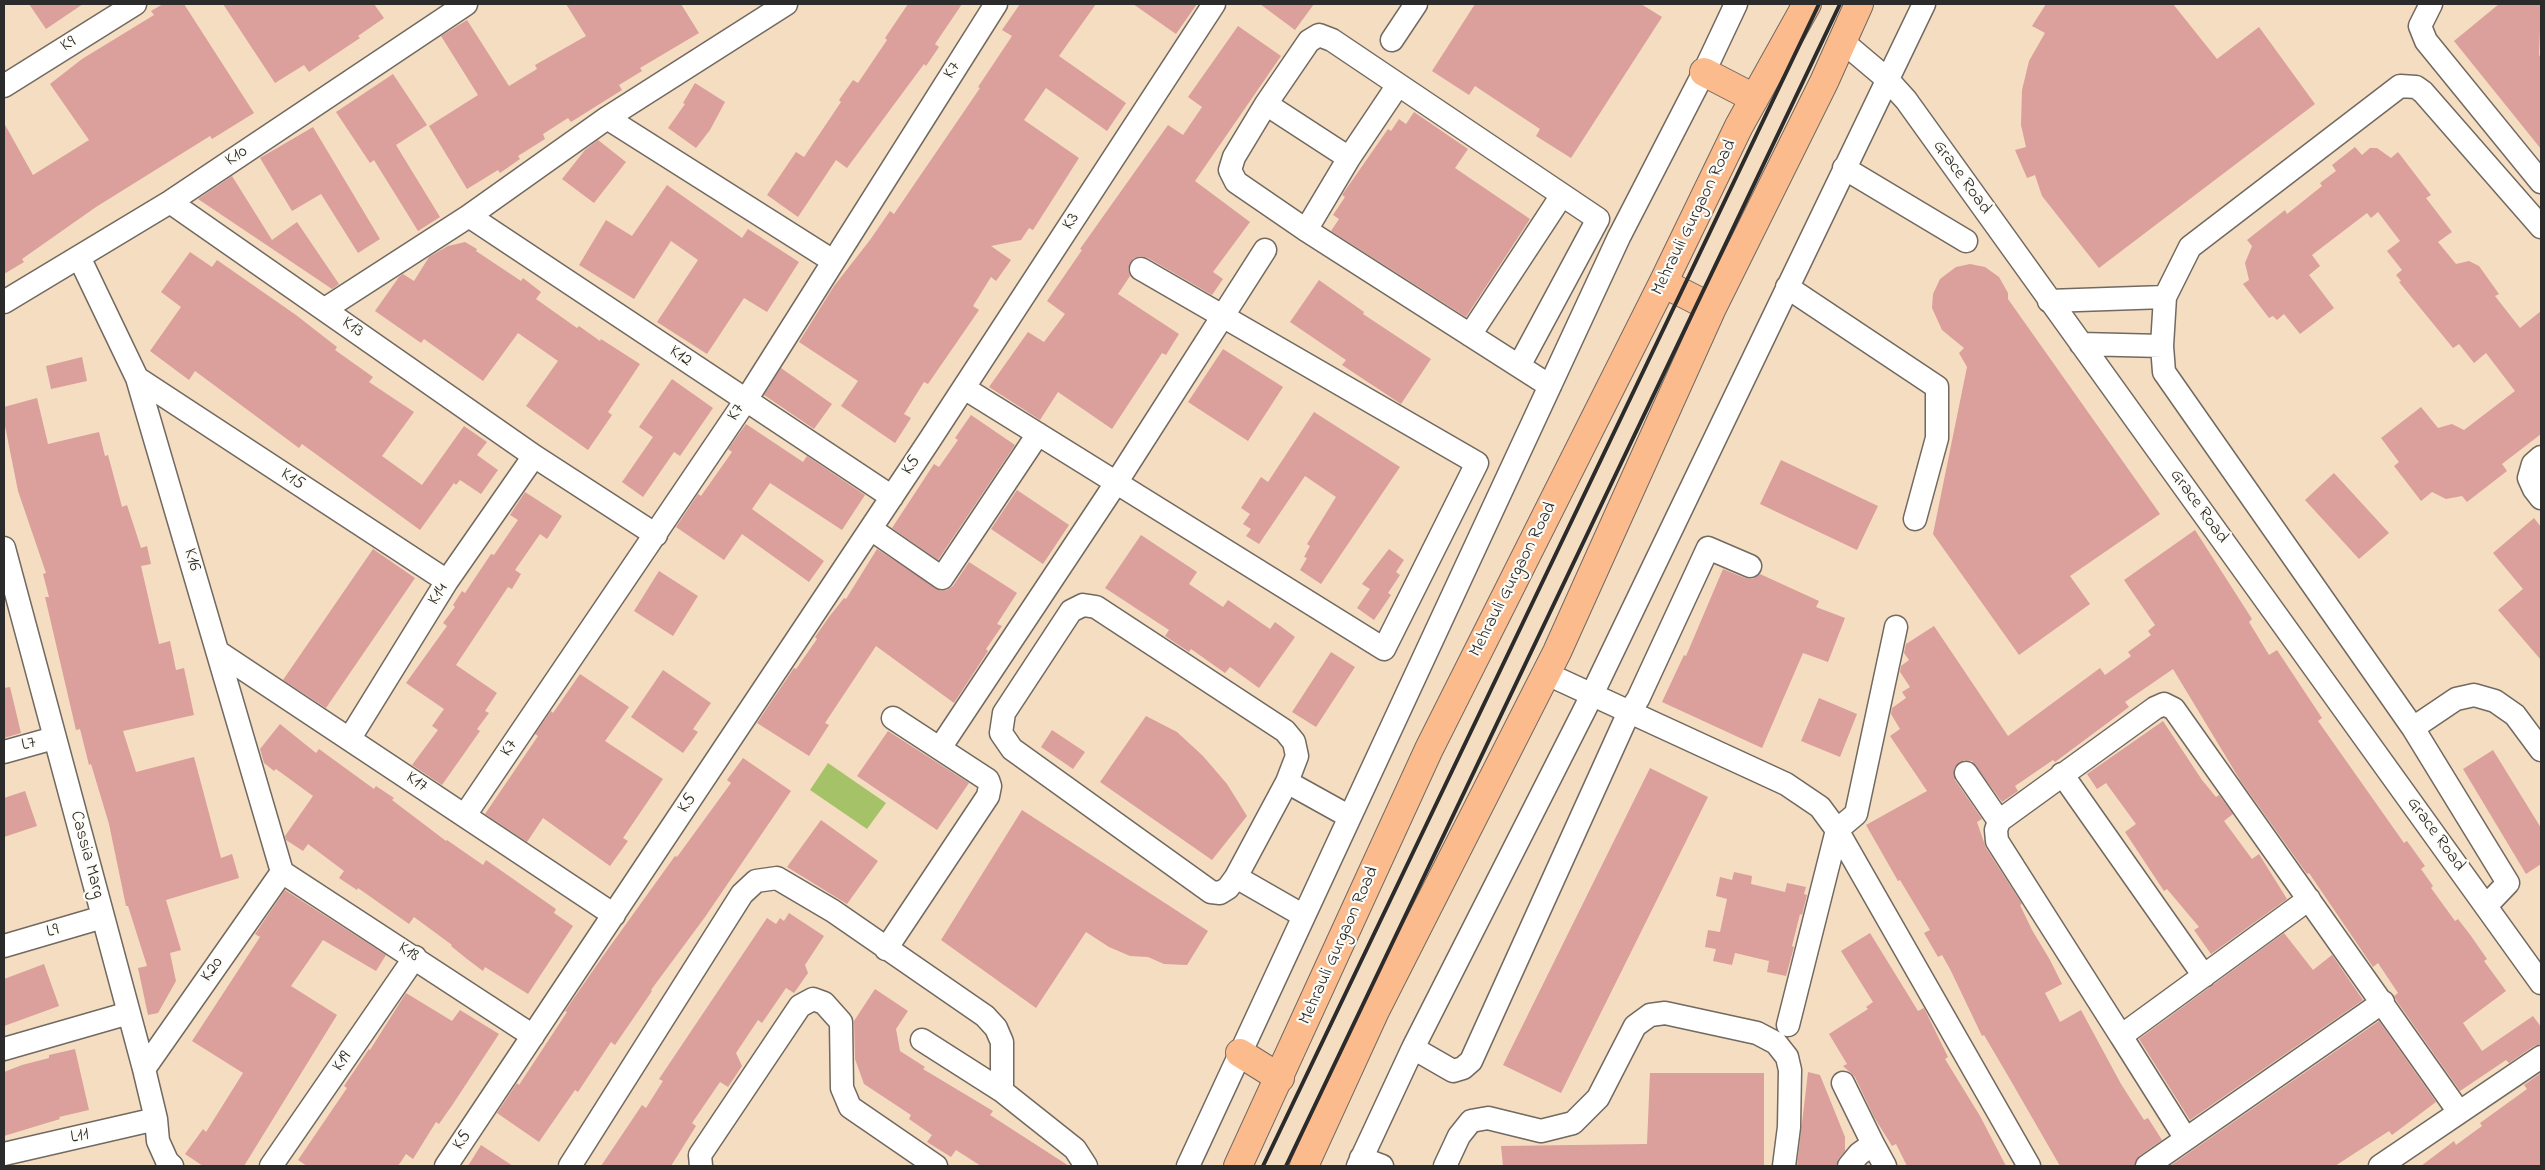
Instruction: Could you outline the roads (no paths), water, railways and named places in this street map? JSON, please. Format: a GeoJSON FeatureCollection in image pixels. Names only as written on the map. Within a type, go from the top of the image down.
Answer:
{"type":"FeatureCollection","features":[{"type":"Feature","properties":{"kind":"main road","name":"Mehrauli Gurgaon Road"},"geometry":{"type":"LineString","coordinates":[[1238,1166],[1280,1078],[1429,749],[1664,283],[1754,98],[1807,4]]}},
{"type":"Feature","properties":{"kind":"main road"},"geometry":{"type":"LineString","coordinates":[[1304,1166],[1380,1002],[1545,673],[1712,308],[1859,4]]}},
{"type":"Feature","properties":{"kind":"main road"},"geometry":{"type":"LineString","coordinates":[[1704,72],[1754,98]]}},
{"type":"Feature","properties":{"kind":"main road"},"geometry":{"type":"LineString","coordinates":[[1664,283],[1712,308]]}},
{"type":"Feature","properties":{"kind":"main road"},"geometry":{"type":"LineString","coordinates":[[1240,1053],[1280,1078]]}},
{"type":"Feature","properties":{"kind":"street","name":"K9"},"geometry":{"type":"LineString","coordinates":[[4,86],[135,4]]}},
{"type":"Feature","properties":{"kind":"street","name":"K10"},"geometry":{"type":"LineString","coordinates":[[4,302],[170,202],[466,4]]}},
{"type":"Feature","properties":{"kind":"street"},"geometry":{"type":"LineString","coordinates":[[325,309],[469,216],[607,118],[786,4]]}},
{"type":"Feature","properties":{"kind":"street","name":"K7"},"geometry":{"type":"LineString","coordinates":[[465,815],[746,400],[996,4]]}},
{"type":"Feature","properties":{"kind":"street","name":"K3"},"geometry":{"type":"LineString","coordinates":[[930,441],[1214,4]]}},
{"type":"Feature","properties":{"kind":"street"},"geometry":{"type":"LineString","coordinates":[[1392,40],[1416,4]]}},
{"type":"Feature","properties":{"kind":"street"},"geometry":{"type":"LineString","coordinates":[[1188,1166],[1619,237],[1704,72],[1735,4]]}},
{"type":"Feature","properties":{"kind":"street"},"geometry":{"type":"LineString","coordinates":[[1382,1166],[1360,1162],[1412,1048],[1592,693],[1924,4]]}},
{"type":"Feature","properties":{"kind":"street"},"geometry":{"type":"LineString","coordinates":[[2431,4],[2420,26],[2426,41],[2541,182]]}},
{"type":"Feature","properties":{"kind":"street"},"geometry":{"type":"LineString","coordinates":[[1550,386],[1306,230],[1236,182],[1230,170],[1234,157],[1266,104],[1309,41],[1319,35],[1332,40],[1598,219],[1619,237]]}},
{"type":"Feature","properties":{"kind":"street","name":"Grace Road"},"geometry":{"type":"LineString","coordinates":[[1842,41],[1887,78],[1906,100],[2541,983]]}},
{"type":"Feature","properties":{"kind":"street"},"geometry":{"type":"LineString","coordinates":[[1306,230],[1349,158],[1398,85]]}},
{"type":"Feature","properties":{"kind":"street"},"geometry":{"type":"LineString","coordinates":[[2486,906],[2508,883],[2413,728],[2164,372],[2162,346],[2165,297],[2190,247],[2400,86],[2416,87],[2423,92],[2541,227]]}},
{"type":"Feature","properties":{"kind":"street"},"geometry":{"type":"LineString","coordinates":[[1266,104],[1349,158]]}},
{"type":"Feature","properties":{"kind":"street"},"geometry":{"type":"LineString","coordinates":[[607,118],[833,261]]}},
{"type":"Feature","properties":{"kind":"street"},"geometry":{"type":"LineString","coordinates":[[1844,168],[1966,240]]}},
{"type":"Feature","properties":{"kind":"street"},"geometry":{"type":"LineString","coordinates":[[1470,335],[1562,195]]}},
{"type":"Feature","properties":{"kind":"street","name":"K13"},"geometry":{"type":"LineString","coordinates":[[170,202],[534,456],[656,535]]}},
{"type":"Feature","properties":{"kind":"street","name":"K12"},"geometry":{"type":"LineString","coordinates":[[469,216],[892,497]]}},
{"type":"Feature","properties":{"kind":"street"},"geometry":{"type":"LineString","coordinates":[[1519,366],[1598,219]]}},
{"type":"Feature","properties":{"kind":"street"},"geometry":{"type":"LineString","coordinates":[[940,748],[1116,483],[1265,250]]}},
{"type":"Feature","properties":{"kind":"street","name":"K16"},"geometry":{"type":"LineString","coordinates":[[79,256],[137,378],[282,872]]}},
{"type":"Feature","properties":{"kind":"street"},"geometry":{"type":"LineString","coordinates":[[964,388],[1384,649],[1477,463],[1141,269]]}},
{"type":"Feature","properties":{"kind":"street"},"geometry":{"type":"LineString","coordinates":[[1787,287],[1937,386],[1937,438],[1915,519]]}},
{"type":"Feature","properties":{"kind":"street"},"geometry":{"type":"LineString","coordinates":[[2049,301],[2165,297]]}},
{"type":"Feature","properties":{"kind":"street"},"geometry":{"type":"LineString","coordinates":[[2081,344],[2162,346]]}},
{"type":"Feature","properties":{"kind":"street","name":"K15"},"geometry":{"type":"LineString","coordinates":[[137,378],[447,581]]}},
{"type":"Feature","properties":{"kind":"street"},"geometry":{"type":"LineString","coordinates":[[871,529],[942,578],[1038,434]]}},
{"type":"Feature","properties":{"kind":"street","name":"K5"},"geometry":{"type":"LineString","coordinates":[[446,1166],[930,441]]}},
{"type":"Feature","properties":{"kind":"street","name":"K14"},"geometry":{"type":"LineString","coordinates":[[350,738],[447,581],[534,456]]}},
{"type":"Feature","properties":{"kind":"street"},"geometry":{"type":"LineString","coordinates":[[2541,456],[2533,464],[2529,478],[2541,498]]}},
{"type":"Feature","properties":{"kind":"street","name":"Cassia Marg"},"geometry":{"type":"LineString","coordinates":[[4,548],[8,580],[54,738],[144,1069],[156,1119],[158,1141],[169,1163]]}},
{"type":"Feature","properties":{"kind":"street"},"geometry":{"type":"LineString","coordinates":[[1412,1048],[1453,1071],[1463,1068],[1472,1061],[1630,712],[1638,699],[1708,548],[1750,566]]}},
{"type":"Feature","properties":{"kind":"street"},"geometry":{"type":"LineString","coordinates":[[1083,604],[1096,607],[1285,731],[1294,742],[1297,756],[1287,782],[1236,877],[1228,888],[1220,893],[1211,892],[1012,749],[1001,733],[1004,713],[1072,611],[1083,604]]}},
{"type":"Feature","properties":{"kind":"street"},"geometry":{"type":"LineString","coordinates":[[1788,1025],[1837,830],[1856,814],[1896,627]]}},
{"type":"Feature","properties":{"kind":"street","name":"K17"},"geometry":{"type":"LineString","coordinates":[[218,652],[614,915]]}},
{"type":"Feature","properties":{"kind":"street"},"geometry":{"type":"LineString","coordinates":[[1545,673],[1786,784],[1820,808],[1837,830],[2029,1166]]}},
{"type":"Feature","properties":{"kind":"street"},"geometry":{"type":"LineString","coordinates":[[2413,728],[2456,699],[2474,695],[2495,701],[2515,715],[2541,750]]}},
{"type":"Feature","properties":{"kind":"street"},"geometry":{"type":"LineString","coordinates":[[2186,1139],[1997,841],[1996,830],[1999,821],[2154,708],[2160,696],[2174,710],[2383,1002],[2459,1112]]}},
{"type":"Feature","properties":{"kind":"street"},"geometry":{"type":"LineString","coordinates":[[886,949],[988,796],[990,786],[988,780],[893,718]]}},
{"type":"Feature","properties":{"kind":"street","name":"L7"},"geometry":{"type":"LineString","coordinates":[[4,752],[54,738]]}},
{"type":"Feature","properties":{"kind":"street"},"geometry":{"type":"LineString","coordinates":[[1966,772],[1999,821]]}},
{"type":"Feature","properties":{"kind":"street"},"geometry":{"type":"LineString","coordinates":[[2062,774],[2204,976]]}},
{"type":"Feature","properties":{"kind":"street"},"geometry":{"type":"LineString","coordinates":[[1287,782],[1350,817]]}},
{"type":"Feature","properties":{"kind":"street","name":"K18"},"geometry":{"type":"LineString","coordinates":[[282,872],[415,957],[533,1036]]}},
{"type":"Feature","properties":{"kind":"street","name":"K20"},"geometry":{"type":"LineString","coordinates":[[144,1069],[282,872]]}},
{"type":"Feature","properties":{"kind":"street"},"geometry":{"type":"LineString","coordinates":[[1236,877],[1304,916]]}},
{"type":"Feature","properties":{"kind":"street"},"geometry":{"type":"LineString","coordinates":[[570,1166],[742,894],[756,880],[777,878],[832,911],[985,1016],[996,1028],[1002,1042],[1002,1091]]}},
{"type":"Feature","properties":{"kind":"street"},"geometry":{"type":"LineString","coordinates":[[2122,1036],[2309,899]]}},
{"type":"Feature","properties":{"kind":"street","name":"L9"},"geometry":{"type":"LineString","coordinates":[[4,946],[103,917]]}},
{"type":"Feature","properties":{"kind":"street","name":"K19"},"geometry":{"type":"LineString","coordinates":[[271,1166],[415,957]]}},
{"type":"Feature","properties":{"kind":"street"},"geometry":{"type":"LineString","coordinates":[[701,1166],[700,1155],[800,1006],[813,998],[824,1003],[841,1022],[842,1088],[850,1107],[936,1166]]}},
{"type":"Feature","properties":{"kind":"street"},"geometry":{"type":"LineString","coordinates":[[2146,1166],[2383,1002]]}},
{"type":"Feature","properties":{"kind":"street"},"geometry":{"type":"LineString","coordinates":[[1446,1166],[1459,1136],[1471,1121],[1488,1118],[1541,1131],[1573,1123],[1598,1098],[1635,1026],[1650,1015],[1665,1012],[1757,1033],[1776,1043],[1787,1057],[1790,1070],[1789,1127],[1784,1166]]}},
{"type":"Feature","properties":{"kind":"street"},"geometry":{"type":"LineString","coordinates":[[4,1050],[129,1013]]}},
{"type":"Feature","properties":{"kind":"street"},"geometry":{"type":"LineString","coordinates":[[922,1040],[1002,1091],[1075,1149],[1086,1166]]}},
{"type":"Feature","properties":{"kind":"street"},"geometry":{"type":"LineString","coordinates":[[2380,1166],[2541,1057]]}},
{"type":"Feature","properties":{"kind":"street"},"geometry":{"type":"LineString","coordinates":[[1843,1083],[1885,1166]]}},
{"type":"Feature","properties":{"kind":"street","name":"L11"},"geometry":{"type":"LineString","coordinates":[[4,1154],[156,1119]]}},
{"type":"Feature","properties":{"kind":"street"},"geometry":{"type":"LineString","coordinates":[[1849,1166],[1858,1154],[1873,1144]]}},
{"type":"Feature","properties":{"kind":"railway"},"geometry":{"type":"LineString","coordinates":[[1263,1166],[1819,4]]}},
{"type":"Feature","properties":{"kind":"railway"},"geometry":{"type":"LineString","coordinates":[[1286,1166],[1840,4]]}}]}
